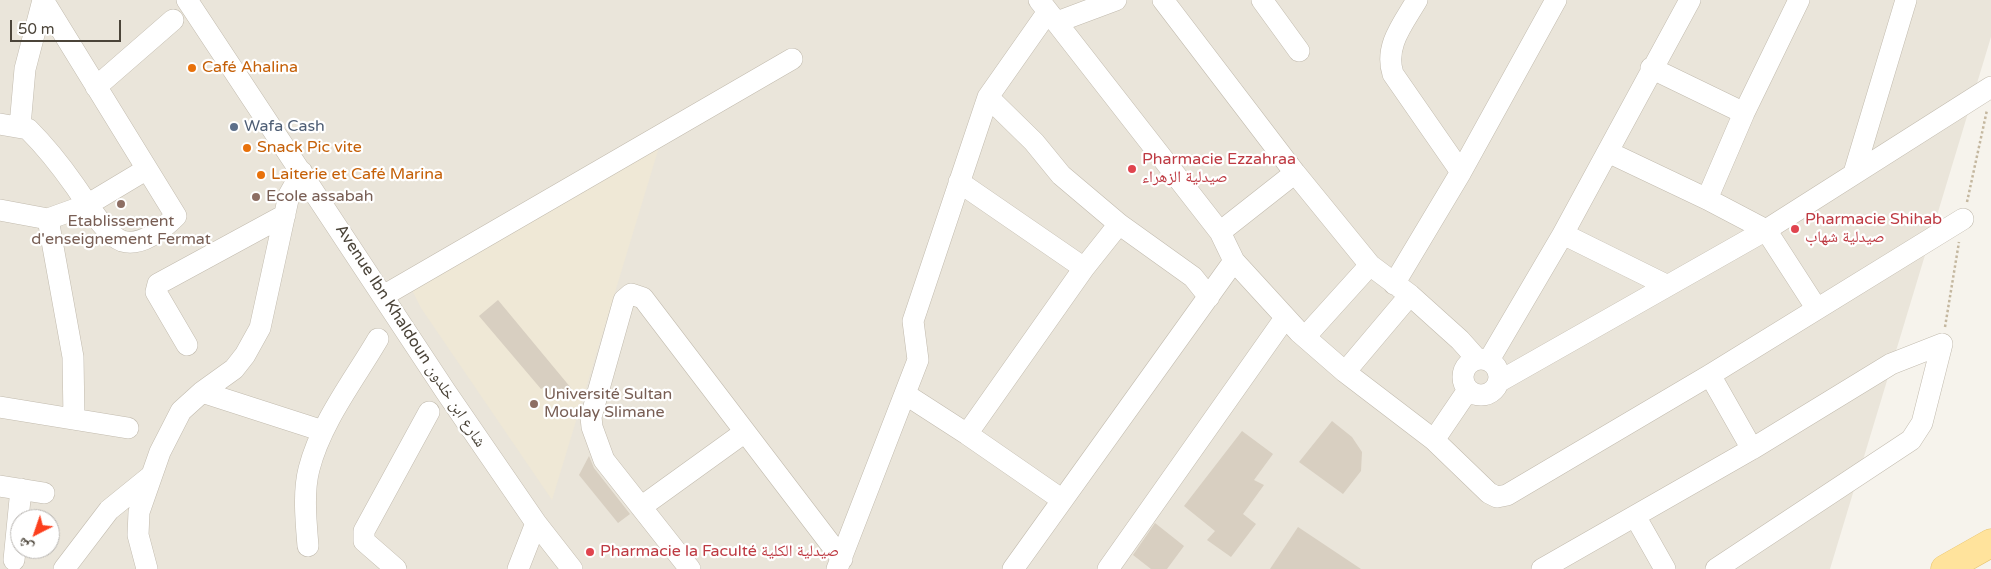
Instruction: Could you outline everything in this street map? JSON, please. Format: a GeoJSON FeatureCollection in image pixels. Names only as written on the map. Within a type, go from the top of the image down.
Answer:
{"type":"FeatureCollection","features":[{"type":"Feature","properties":{"kind":"main road"},"geometry":{"type":"LineString","coordinates":[[1945,569],[1991,543]]}},
{"type":"Feature","properties":{"kind":"main road"},"geometry":{"type":"LineString","coordinates":[[1976,569],[1991,560]]}},
{"type":"Feature","properties":{"kind":"street"},"geometry":{"type":"LineString","coordinates":[[43,0],[176,216],[154,234],[140,241],[121,240],[112,235],[87,205],[35,136],[28,129],[10,125],[43,0]]}},
{"type":"Feature","properties":{"kind":"street","name":"Avenue Ibn Khaldoun شارع ابن خلدون"},"geometry":{"type":"LineString","coordinates":[[187,0],[382,296],[536,524],[572,569]]}},
{"type":"Feature","properties":{"kind":"street"},"geometry":{"type":"LineString","coordinates":[[839,564],[918,360],[913,322],[988,97],[1048,12],[1116,0]]}},
{"type":"Feature","properties":{"kind":"street"},"geometry":{"type":"LineString","coordinates":[[1163,0],[1295,173],[1370,265],[1483,359],[1498,369],[1500,382]]}},
{"type":"Feature","properties":{"kind":"street"},"geometry":{"type":"LineString","coordinates":[[1262,0],[1299,51]]}},
{"type":"Feature","properties":{"kind":"street"},"geometry":{"type":"LineString","coordinates":[[1417,0],[1391,47],[1388,60],[1393,74],[1461,172]]}},
{"type":"Feature","properties":{"kind":"street"},"geometry":{"type":"LineString","coordinates":[[1345,372],[1402,290],[1461,172],[1556,0]]}},
{"type":"Feature","properties":{"kind":"street"},"geometry":{"type":"LineString","coordinates":[[1690,0],[1563,234],[1483,359],[1466,366],[1463,378],[1468,390],[1480,395],[1492,392],[1500,382],[1666,285],[1766,230],[1854,173],[1990,95]]}},
{"type":"Feature","properties":{"kind":"street"},"geometry":{"type":"LineString","coordinates":[[1707,199],[1744,113],[1799,0]]}},
{"type":"Feature","properties":{"kind":"street"},"geometry":{"type":"LineString","coordinates":[[1854,173],[1906,0]]}},
{"type":"Feature","properties":{"kind":"street"},"geometry":{"type":"LineString","coordinates":[[1048,12],[1220,232],[1234,261],[1285,318],[1345,372],[1434,440],[1489,493],[1497,497],[1507,495],[1710,375],[1963,219]]}},
{"type":"Feature","properties":{"kind":"street"},"geometry":{"type":"LineString","coordinates":[[96,87],[172,20]]}},
{"type":"Feature","properties":{"kind":"street"},"geometry":{"type":"LineString","coordinates":[[382,296],[792,59]]}},
{"type":"Feature","properties":{"kind":"street"},"geometry":{"type":"LineString","coordinates":[[1652,68],[1744,113]]}},
{"type":"Feature","properties":{"kind":"street"},"geometry":{"type":"LineString","coordinates":[[988,97],[1034,142],[1062,175],[1119,224],[1193,277],[1209,297]]}},
{"type":"Feature","properties":{"kind":"street"},"geometry":{"type":"LineString","coordinates":[[1608,152],[1707,199],[1766,230],[1817,310]]}},
{"type":"Feature","properties":{"kind":"street"},"geometry":{"type":"LineString","coordinates":[[0,210],[48,220],[87,205],[147,169]]}},
{"type":"Feature","properties":{"kind":"street"},"geometry":{"type":"LineString","coordinates":[[147,569],[138,535],[139,512],[160,452],[181,411],[202,392],[234,369],[245,355],[260,328],[290,196],[302,172]]}},
{"type":"Feature","properties":{"kind":"street"},"geometry":{"type":"LineString","coordinates":[[1220,232],[1295,173]]}},
{"type":"Feature","properties":{"kind":"street"},"geometry":{"type":"LineString","coordinates":[[959,182],[1084,268]]}},
{"type":"Feature","properties":{"kind":"street"},"geometry":{"type":"LineString","coordinates":[[187,345],[156,292],[158,284],[285,215]]}},
{"type":"Feature","properties":{"kind":"street"},"geometry":{"type":"LineString","coordinates":[[48,220],[73,357],[74,419]]}},
{"type":"Feature","properties":{"kind":"street"},"geometry":{"type":"LineString","coordinates":[[967,434],[1084,268],[1119,224]]}},
{"type":"Feature","properties":{"kind":"street"},"geometry":{"type":"LineString","coordinates":[[1563,234],[1666,285]]}},
{"type":"Feature","properties":{"kind":"street"},"geometry":{"type":"LineString","coordinates":[[1013,569],[1061,499],[1234,261]]}},
{"type":"Feature","properties":{"kind":"street"},"geometry":{"type":"LineString","coordinates":[[1305,337],[1370,265]]}},
{"type":"Feature","properties":{"kind":"street"},"geometry":{"type":"LineString","coordinates":[[690,569],[604,460],[592,427],[591,417],[624,300],[628,296],[636,294],[643,298],[745,432],[839,564]]}},
{"type":"Feature","properties":{"kind":"street"},"geometry":{"type":"LineString","coordinates":[[1108,569],[1285,318]]}},
{"type":"Feature","properties":{"kind":"street"},"geometry":{"type":"LineString","coordinates":[[308,546],[306,501],[309,469],[323,431],[378,339]]}},
{"type":"Feature","properties":{"kind":"street"},"geometry":{"type":"LineString","coordinates":[[1542,569],[1752,449],[1891,364],[1942,344]]}},
{"type":"Feature","properties":{"kind":"street"},"geometry":{"type":"LineString","coordinates":[[1716,569],[1910,440],[1922,422],[1942,344]]}},
{"type":"Feature","properties":{"kind":"street"},"geometry":{"type":"LineString","coordinates":[[1710,375],[1752,449]]}},
{"type":"Feature","properties":{"kind":"street"},"geometry":{"type":"LineString","coordinates":[[1434,440],[1468,390]]}},
{"type":"Feature","properties":{"kind":"street"},"geometry":{"type":"LineString","coordinates":[[202,392],[323,431]]}},
{"type":"Feature","properties":{"kind":"street"},"geometry":{"type":"LineString","coordinates":[[905,394],[1061,499]]}},
{"type":"Feature","properties":{"kind":"street"},"geometry":{"type":"LineString","coordinates":[[0,407],[128,428]]}},
{"type":"Feature","properties":{"kind":"street"},"geometry":{"type":"LineString","coordinates":[[396,569],[364,542],[364,530],[429,412]]}},
{"type":"Feature","properties":{"kind":"street"},"geometry":{"type":"LineString","coordinates":[[642,507],[745,432]]}},
{"type":"Feature","properties":{"kind":"street"},"geometry":{"type":"LineString","coordinates":[[64,569],[109,510],[151,476]]}},
{"type":"Feature","properties":{"kind":"street"},"geometry":{"type":"LineString","coordinates":[[0,486],[44,492]]}},
{"type":"Feature","properties":{"kind":"street"},"geometry":{"type":"LineString","coordinates":[[14,560],[21,489]]}},
{"type":"Feature","properties":{"kind":"street"},"geometry":{"type":"LineString","coordinates":[[1635,516],[1666,569]]}},
{"type":"Feature","properties":{"kind":"street"},"geometry":{"type":"LineString","coordinates":[[518,569],[536,524]]}},
{"type":"Feature","properties":{"kind":"path"},"geometry":{"type":"LineString","coordinates":[[1942,344],[1963,219],[1990,95]]}},
{"type":"Feature","properties":{"kind":"shaded area"},"geometry":{"type":"Polygon","coordinates":[[[0,0],[1991,0],[1991,37],[1830,569],[0,569],[0,0]]]}},
{"type":"Feature","properties":{"kind":"shaded area","name":"Université Sultan Moulay Slimane"},"geometry":{"type":"Polygon","coordinates":[[[666,124],[552,500],[421,308],[412,290],[666,124]]]}},
{"type":"Feature","properties":{"kind":"building"},"geometry":{"type":"Polygon","coordinates":[[[498,300],[571,388],[556,400],[544,387],[541,389],[479,316],[498,300]]]}},
{"type":"Feature","properties":{"kind":"building"},"geometry":{"type":"Polygon","coordinates":[[[1332,421],[1352,437],[1362,452],[1361,471],[1343,494],[1299,462],[1332,421]]]}},
{"type":"Feature","properties":{"kind":"building"},"geometry":{"type":"Polygon","coordinates":[[[1242,431],[1273,454],[1254,480],[1264,485],[1243,514],[1256,524],[1231,557],[1207,540],[1215,531],[1184,506],[1242,431]]]}},
{"type":"Feature","properties":{"kind":"building"},"geometry":{"type":"Polygon","coordinates":[[[589,456],[594,468],[630,514],[618,523],[579,475],[589,456]]]}},
{"type":"Feature","properties":{"kind":"building"},"geometry":{"type":"Polygon","coordinates":[[[1155,523],[1184,546],[1167,569],[1151,569],[1133,555],[1155,523]]]}},
{"type":"Feature","properties":{"kind":"building"},"geometry":{"type":"Polygon","coordinates":[[[1298,527],[1361,569],[1270,569],[1298,527]]]}},
{"type":"Feature","properties":{"kind":"place","name":"Café Ahalina"},"geometry":{"type":"Point","coordinates":[192,68]}},
{"type":"Feature","properties":{"kind":"place","name":"Wafa Cash"},"geometry":{"type":"Point","coordinates":[234,127]}},
{"type":"Feature","properties":{"kind":"place","name":"Snack Pic vite"},"geometry":{"type":"Point","coordinates":[247,148]}},
{"type":"Feature","properties":{"kind":"place","name":"Pharmacie Ezzahraa صيدلية الزهراء"},"geometry":{"type":"Point","coordinates":[1132,169]}},
{"type":"Feature","properties":{"kind":"place","name":"Laiterie et Café Marina"},"geometry":{"type":"Point","coordinates":[261,175]}},
{"type":"Feature","properties":{"kind":"place","name":"Ecole assabah"},"geometry":{"type":"Point","coordinates":[256,197]}},
{"type":"Feature","properties":{"kind":"place","name":"Etablissement d'enseignement Fermat"},"geometry":{"type":"Point","coordinates":[121,204]}},
{"type":"Feature","properties":{"kind":"place","name":"Pharmacie Shihab صيدلية شهاب"},"geometry":{"type":"Point","coordinates":[1795,229]}},
{"type":"Feature","properties":{"kind":"place","name":"Université Sultan Moulay Slimane"},"geometry":{"type":"Point","coordinates":[534,404]}},
{"type":"Feature","properties":{"kind":"place","name":"Pharmacie la Faculté صيدلية الكلية"},"geometry":{"type":"Point","coordinates":[590,552]}}]}
